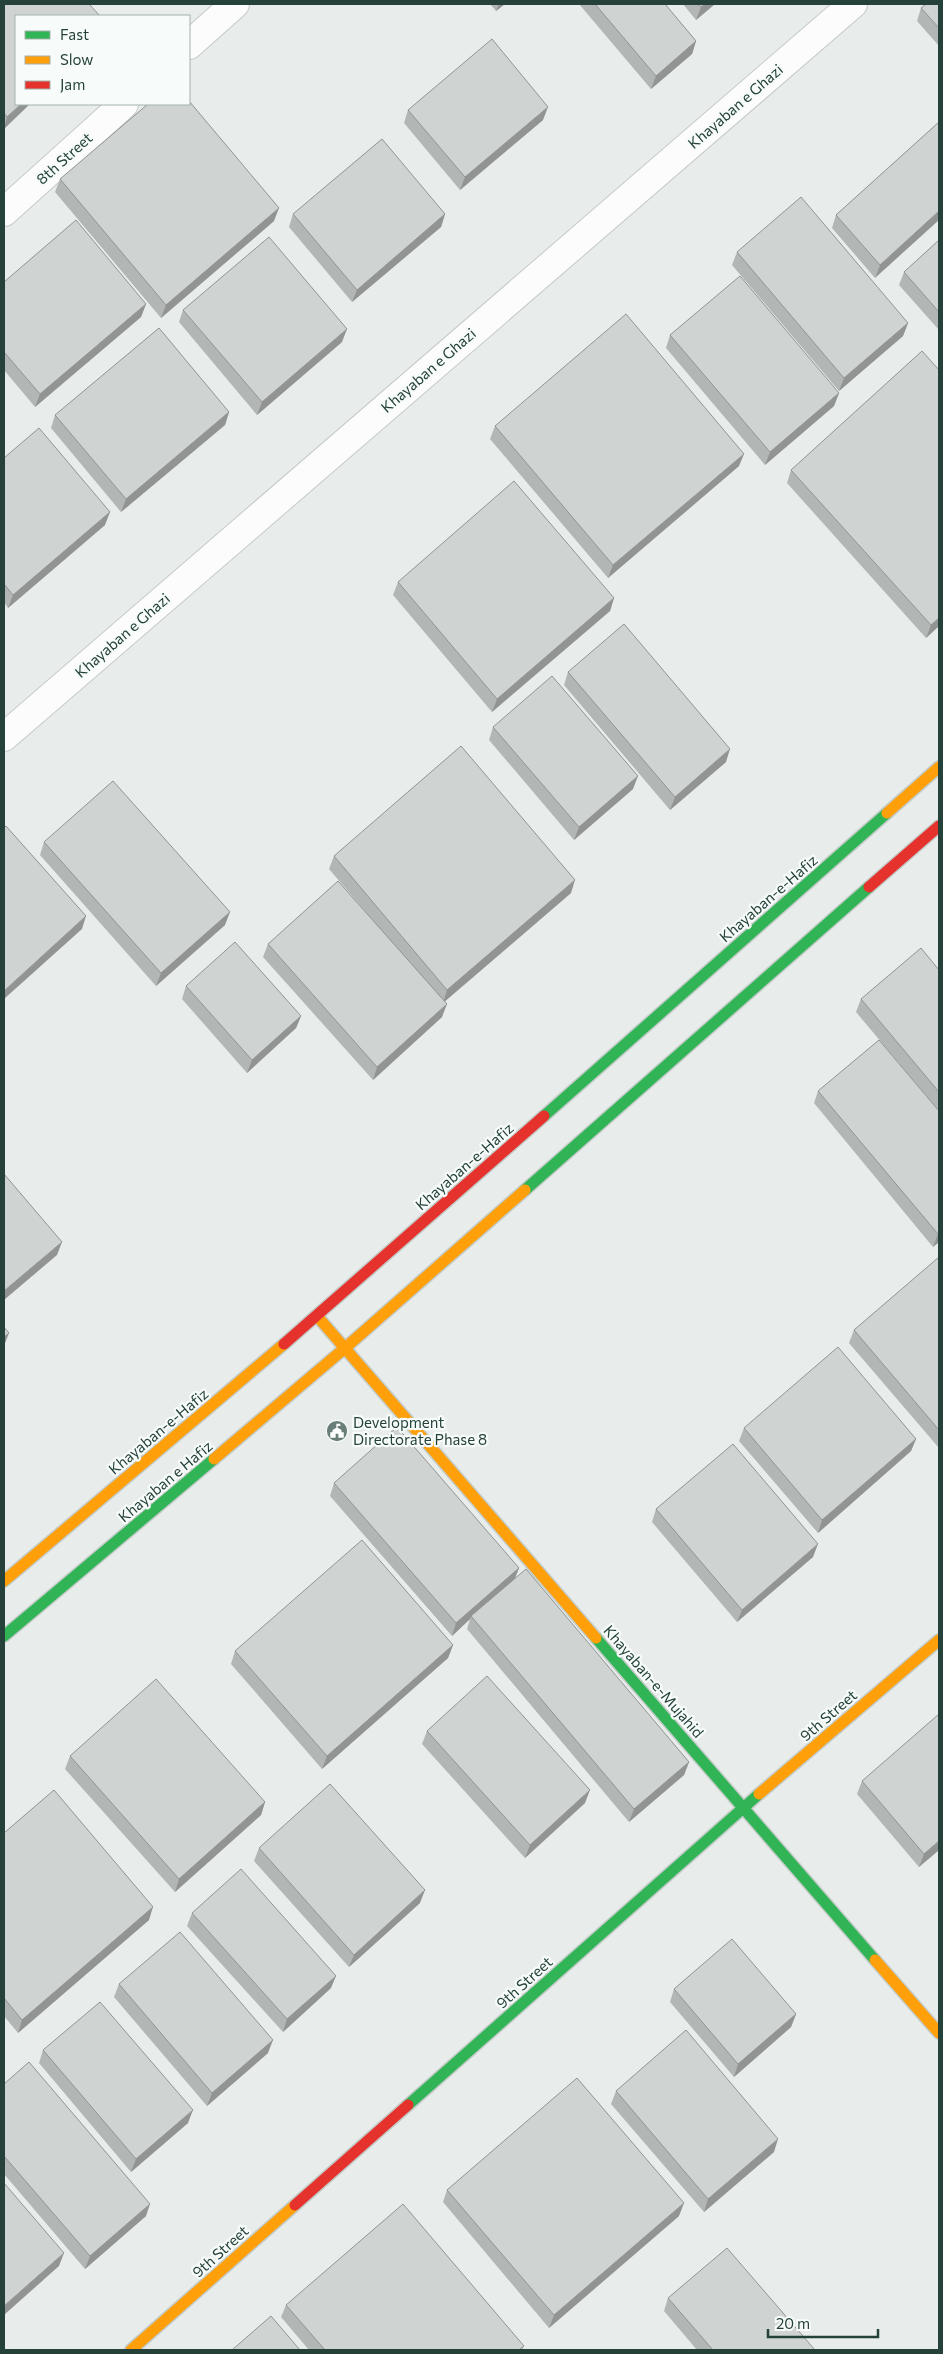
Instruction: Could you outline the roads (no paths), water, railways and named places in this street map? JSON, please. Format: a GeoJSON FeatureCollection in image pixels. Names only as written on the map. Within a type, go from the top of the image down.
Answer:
{"type":"FeatureCollection","features":[{"type":"Feature","properties":{"kind":"main road","name":"Khayaban-e-Hafiz"},"geometry":{"type":"LineString","coordinates":[[4,1581],[317,1316],[939,767]]}},
{"type":"Feature","properties":{"kind":"main road"},"geometry":{"type":"LineString","coordinates":[[345,1348],[939,826]]}},
{"type":"Feature","properties":{"kind":"main road","name":"Khayaban-e-Mujahid"},"geometry":{"type":"LineString","coordinates":[[317,1316],[939,2033]]}},
{"type":"Feature","properties":{"kind":"main road","name":"Khayaban e Hafiz"},"geometry":{"type":"LineString","coordinates":[[4,1636],[345,1348]]}},
{"type":"Feature","properties":{"kind":"main road","name":"9th Street"},"geometry":{"type":"LineString","coordinates":[[130,2350],[744,1807],[939,1640]]}},
{"type":"Feature","properties":{"kind":"street"},"geometry":{"type":"LineString","coordinates":[[190,45],[235,4]]}},
{"type":"Feature","properties":{"kind":"street","name":"Khayaban e Ghazi"},"geometry":{"type":"LineString","coordinates":[[4,737],[853,4]]}},
{"type":"Feature","properties":{"kind":"street","name":"8th Street"},"geometry":{"type":"LineString","coordinates":[[4,212],[123,105]]}},
{"type":"Feature","properties":{"kind":"place","name":"Development Directorate Phase 8"},"geometry":{"type":"Point","coordinates":[337,1431]}}]}
